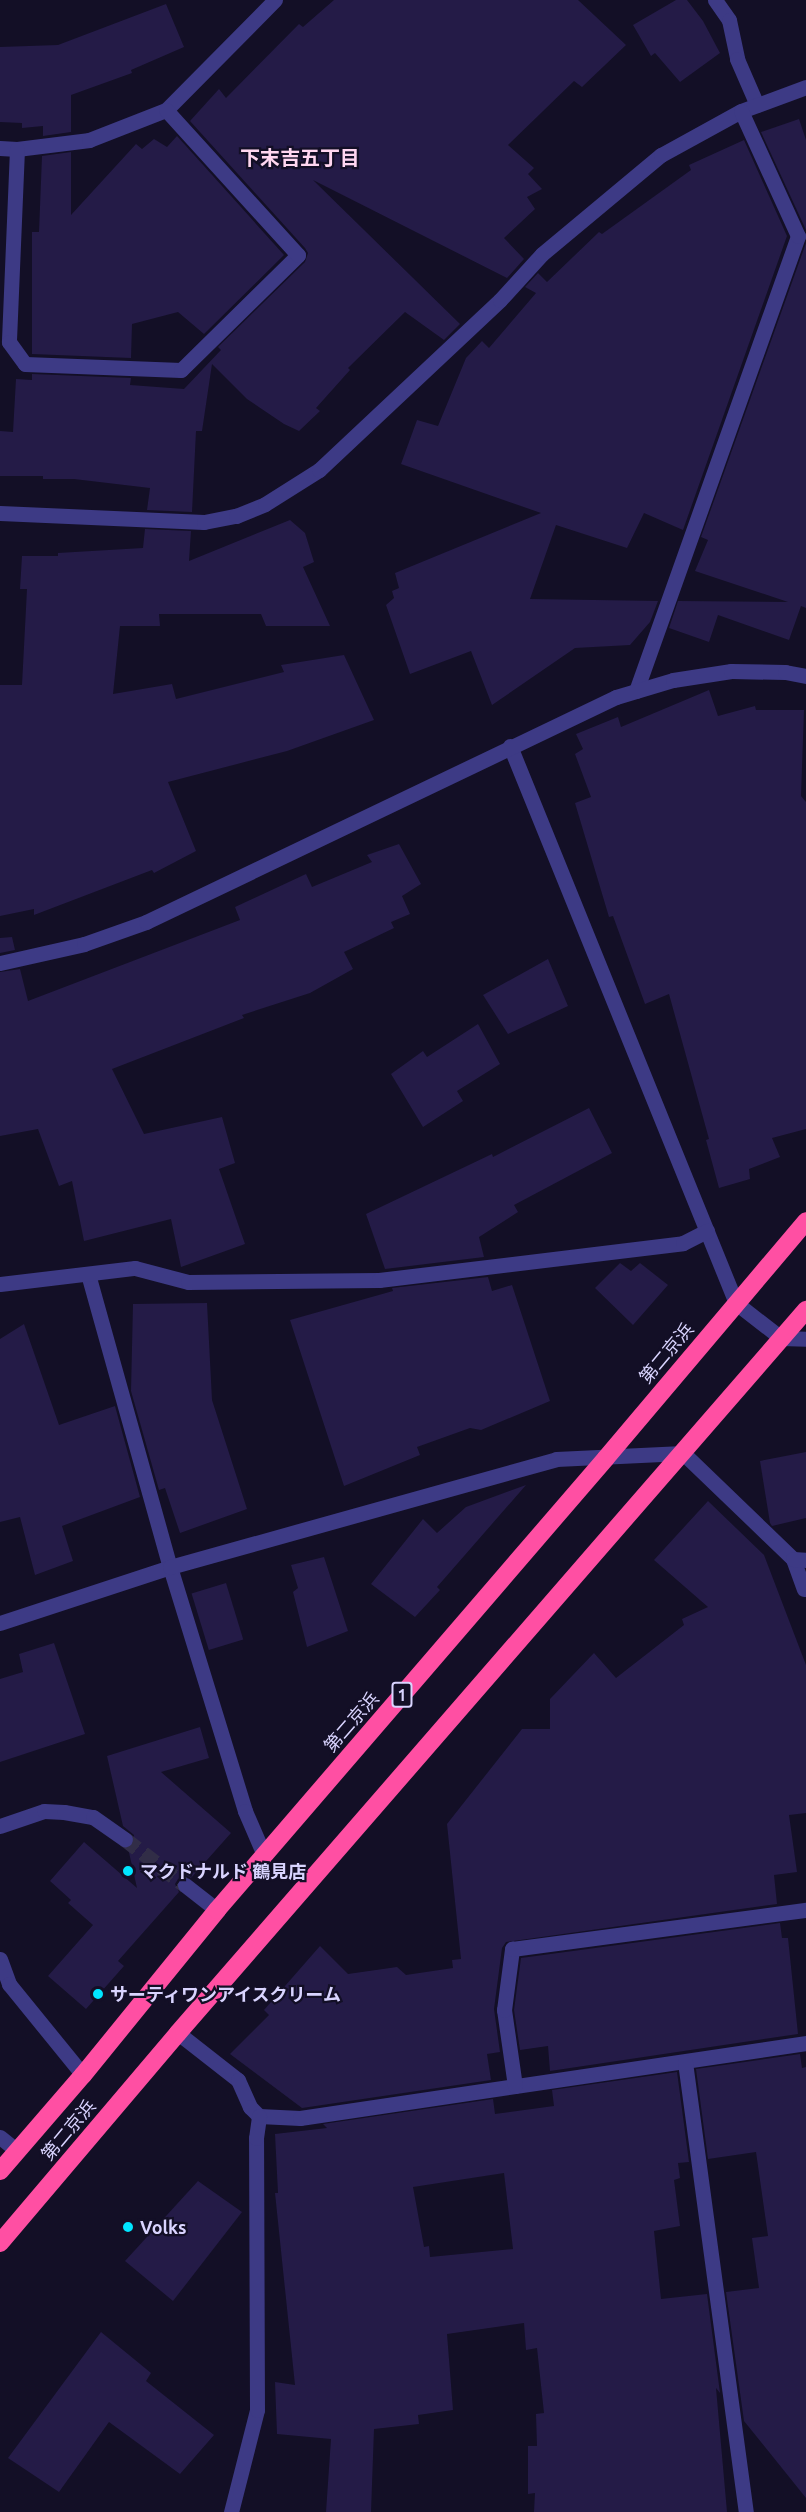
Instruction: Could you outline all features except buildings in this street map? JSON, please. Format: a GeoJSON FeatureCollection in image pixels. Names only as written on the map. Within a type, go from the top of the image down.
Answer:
{"type":"FeatureCollection","features":[{"type":"Feature","properties":{"kind":"highway","name":"第二京浜"},"geometry":{"type":"LineString","coordinates":[[0,2171],[83,2075],[217,1910],[606,1458],[806,1221]]}},
{"type":"Feature","properties":{"kind":"highway","name":"第二京浜"},"geometry":{"type":"LineString","coordinates":[[0,2243],[178,2033],[806,1310]]}},
{"type":"Feature","properties":{"kind":"street"},"geometry":{"type":"LineString","coordinates":[[0,148],[17,149],[89,140],[166,110],[275,0]]}},
{"type":"Feature","properties":{"kind":"street"},"geometry":{"type":"LineString","coordinates":[[715,0],[729,20],[737,59],[757,105]]}},
{"type":"Feature","properties":{"kind":"street"},"geometry":{"type":"LineString","coordinates":[[0,513],[204,522],[236,516],[265,504],[319,470],[500,300],[542,254],[661,154],[741,111],[806,87]]}},
{"type":"Feature","properties":{"kind":"street"},"geometry":{"type":"LineString","coordinates":[[17,149],[9,342],[24,364],[181,370],[298,255],[166,110]]}},
{"type":"Feature","properties":{"kind":"street"},"geometry":{"type":"LineString","coordinates":[[636,691],[798,236],[741,111]]}},
{"type":"Feature","properties":{"kind":"street"},"geometry":{"type":"LineString","coordinates":[[0,963],[84,944],[146,922],[616,697],[673,680],[731,671],[785,672],[806,676]]}},
{"type":"Feature","properties":{"kind":"street"},"geometry":{"type":"LineString","coordinates":[[510,746],[736,1303],[781,1338],[806,1339]]}},
{"type":"Feature","properties":{"kind":"street"},"geometry":{"type":"LineString","coordinates":[[0,1284],[135,1268],[188,1282],[379,1280],[683,1244],[707,1232]]}},
{"type":"Feature","properties":{"kind":"street"},"geometry":{"type":"LineString","coordinates":[[88,1274],[170,1567],[245,1810],[264,1855]]}},
{"type":"Feature","properties":{"kind":"street"},"geometry":{"type":"LineString","coordinates":[[0,1623],[170,1567],[556,1459],[683,1453],[799,1560],[804,1589]]}},
{"type":"Feature","properties":{"kind":"street"},"geometry":{"type":"LineString","coordinates":[[0,1826],[44,1810],[64,1812],[93,1817],[125,1839]]}},
{"type":"Feature","properties":{"kind":"street"},"geometry":{"type":"LineString","coordinates":[[185,1885],[217,1910]]}},
{"type":"Feature","properties":{"kind":"street"},"geometry":{"type":"LineString","coordinates":[[515,2086],[504,2010],[512,1949],[806,1910]]}},
{"type":"Feature","properties":{"kind":"street"},"geometry":{"type":"LineString","coordinates":[[0,1959],[9,1984],[83,2075]]}},
{"type":"Feature","properties":{"kind":"street"},"geometry":{"type":"LineString","coordinates":[[178,2033],[238,2080],[249,2107],[259,2116],[300,2118],[806,2043]]}},
{"type":"Feature","properties":{"kind":"street"},"geometry":{"type":"LineString","coordinates":[[685,2062],[746,2512]]}},
{"type":"Feature","properties":{"kind":"street"},"geometry":{"type":"LineString","coordinates":[[231,2512],[257,2410],[256,2138],[259,2116]]}},
{"type":"Feature","properties":{"kind":"street"},"geometry":{"type":"LineString","coordinates":[[0,2137],[17,2151]]}},
{"type":"Feature","properties":{"kind":"tunnel"},"geometry":{"type":"LineString","coordinates":[[125,1839],[185,1885]]}},
{"type":"Feature","properties":{"kind":"place","name":"マクドナルド 鶴見店"},"geometry":{"type":"Point","coordinates":[128,1871]}},
{"type":"Feature","properties":{"kind":"place","name":"サーティワンアイスクリーム"},"geometry":{"type":"Point","coordinates":[98,1994]}},
{"type":"Feature","properties":{"kind":"place","name":"Volks"},"geometry":{"type":"Point","coordinates":[128,2227]}},
{"type":"Feature","properties":{"kind":"district","name":"下末吉五丁目"},"geometry":{"type":"Point","coordinates":[300,157]}}]}
